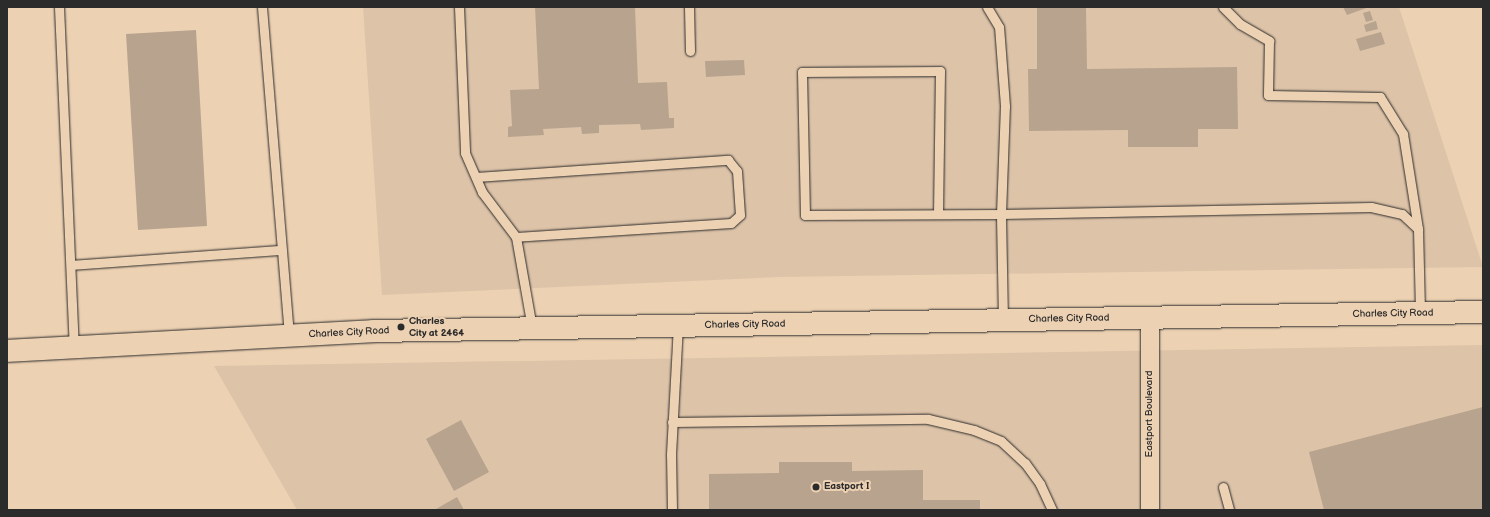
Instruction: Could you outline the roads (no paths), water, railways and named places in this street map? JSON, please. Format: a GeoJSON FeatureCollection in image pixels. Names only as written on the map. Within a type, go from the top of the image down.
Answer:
{"type":"FeatureCollection","features":[{"type":"Feature","properties":{"kind":"main road","name":"Charles City Road"},"geometry":{"type":"LineString","coordinates":[[7,351],[374,331],[1483,312]]}},
{"type":"Feature","properties":{"kind":"street","name":"Eastport Boulevard"},"geometry":{"type":"LineString","coordinates":[[1150,318],[1150,510]]}},
{"type":"Feature","properties":{"kind":"lane"},"geometry":{"type":"LineString","coordinates":[[60,7],[74,347]]}},
{"type":"Feature","properties":{"kind":"lane"},"geometry":{"type":"LineString","coordinates":[[262,7],[289,336]]}},
{"type":"Feature","properties":{"kind":"lane"},"geometry":{"type":"LineString","coordinates":[[459,7],[466,153],[482,192],[516,237],[532,328]]}},
{"type":"Feature","properties":{"kind":"lane"},"geometry":{"type":"LineString","coordinates":[[689,7],[690,51]]}},
{"type":"Feature","properties":{"kind":"lane"},"geometry":{"type":"LineString","coordinates":[[987,7],[999,27],[1005,106],[1001,214],[1004,320]]}},
{"type":"Feature","properties":{"kind":"lane"},"geometry":{"type":"LineString","coordinates":[[1223,7],[1240,24],[1269,41],[1268,95],[1380,97],[1403,134],[1418,229],[1420,313]]}},
{"type":"Feature","properties":{"kind":"lane"},"geometry":{"type":"LineString","coordinates":[[938,214],[940,71],[802,72],[805,215],[1001,214],[1371,207],[1402,214],[1418,229]]}},
{"type":"Feature","properties":{"kind":"lane"},"geometry":{"type":"LineString","coordinates":[[476,178],[728,160],[737,171],[740,216],[730,223],[516,237]]}},
{"type":"Feature","properties":{"kind":"lane"},"geometry":{"type":"LineString","coordinates":[[71,265],[281,250]]}},
{"type":"Feature","properties":{"kind":"lane"},"geometry":{"type":"LineString","coordinates":[[672,510],[672,422],[678,326]]}},
{"type":"Feature","properties":{"kind":"lane"},"geometry":{"type":"LineString","coordinates":[[672,422],[928,419],[974,430],[1001,441],[1026,463],[1040,484],[1052,510]]}},
{"type":"Feature","properties":{"kind":"lane"},"geometry":{"type":"LineString","coordinates":[[1223,487],[1229,510]]}},
{"type":"Feature","properties":{"kind":"place","name":"Charles City at 2464"},"geometry":{"type":"Point","coordinates":[401,327]}},
{"type":"Feature","properties":{"kind":"place","name":"Eastport I"},"geometry":{"type":"Point","coordinates":[816,487]}}]}
